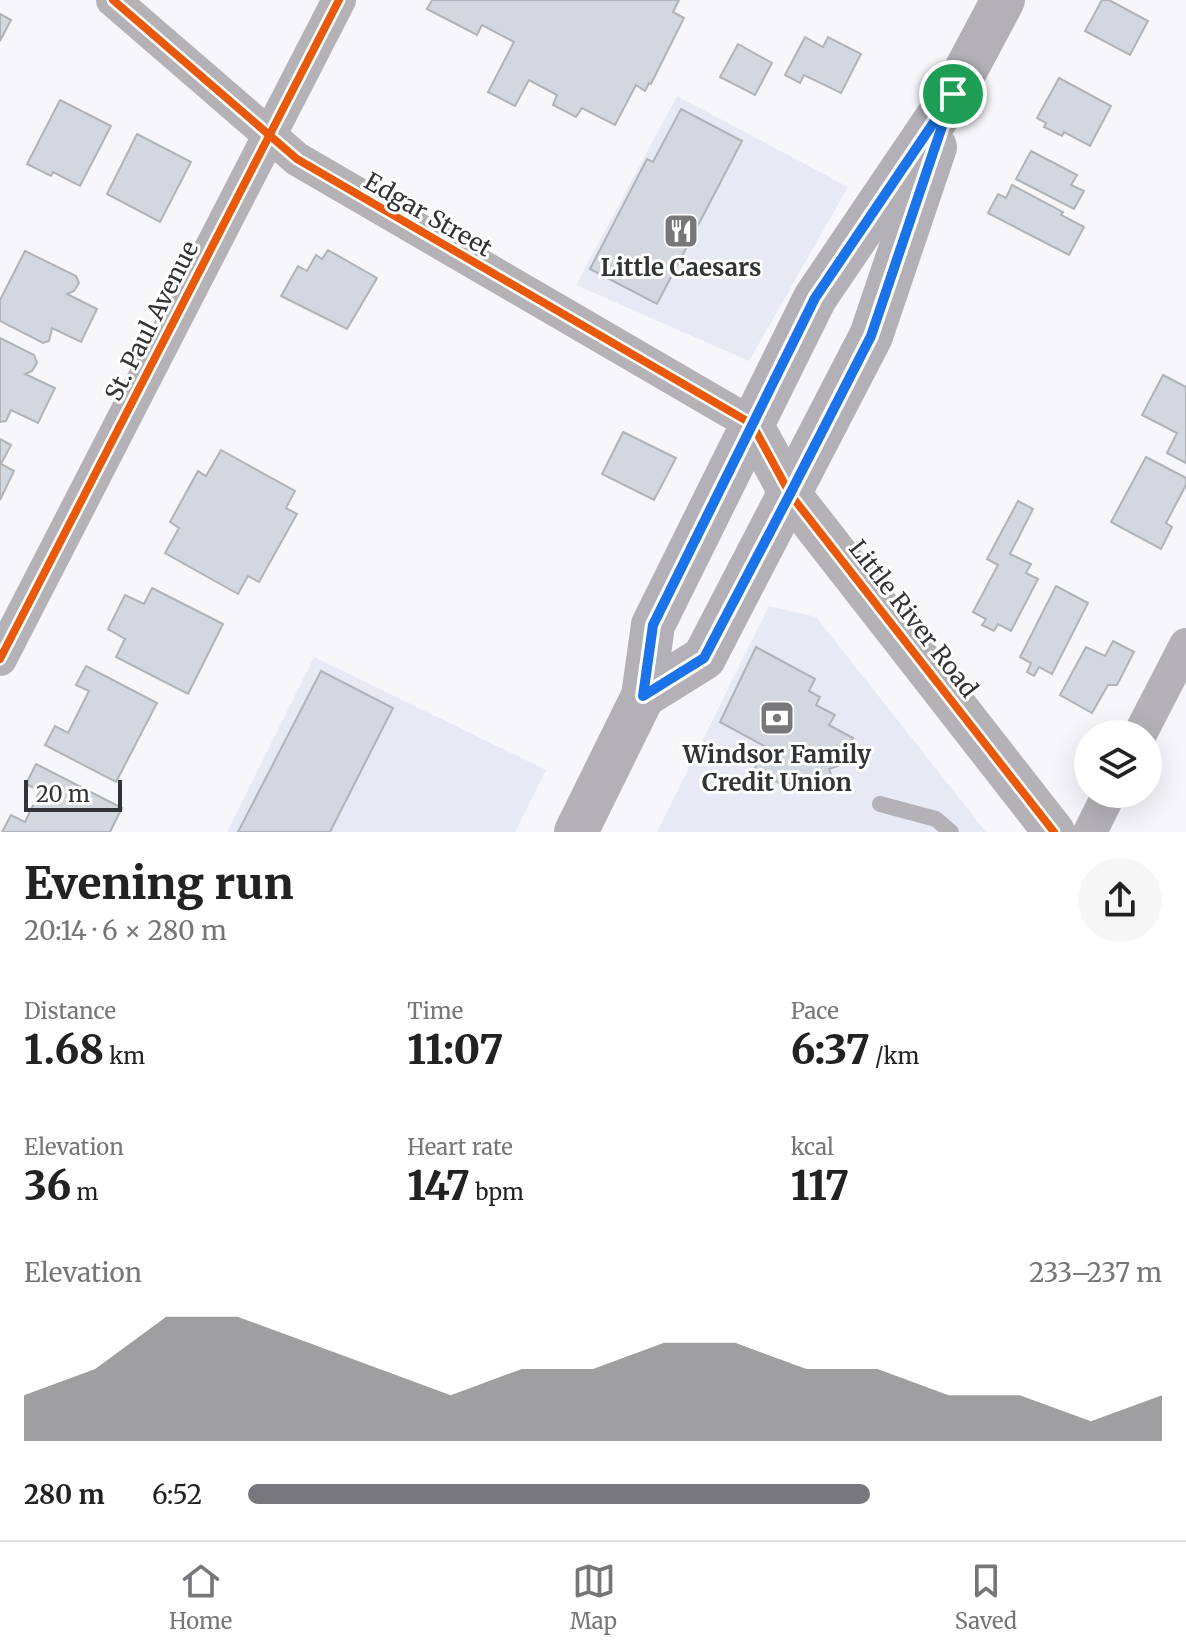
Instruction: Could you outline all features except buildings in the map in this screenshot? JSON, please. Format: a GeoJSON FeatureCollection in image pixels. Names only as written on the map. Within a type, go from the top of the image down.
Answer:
{"type":"FeatureCollection","features":[{"type":"Feature","properties":{"kind":"main road"},"geometry":{"type":"LineString","coordinates":[[576,832],[643,696],[653,625],[815,298],[953,94],[1003,0]]}},
{"type":"Feature","properties":{"kind":"main road"},"geometry":{"type":"LineString","coordinates":[[643,696],[704,658],[790,494],[871,336],[953,94]]}},
{"type":"Feature","properties":{"kind":"street","name":"Edgar Street"},"geometry":{"type":"LineString","coordinates":[[113,0],[270,137],[330,180],[752,424]]}},
{"type":"Feature","properties":{"kind":"street","name":"St. Paul Avenue"},"geometry":{"type":"LineString","coordinates":[[0,659],[339,0]]}},
{"type":"Feature","properties":{"kind":"street","name":"Little River Road"},"geometry":{"type":"LineString","coordinates":[[752,424],[790,494],[1054,832]]}},
{"type":"Feature","properties":{"kind":"street"},"geometry":{"type":"LineString","coordinates":[[1147,720],[1186,645]]}},
{"type":"Feature","properties":{"kind":"street"},"geometry":{"type":"LineString","coordinates":[[1090,832],[1102,808]]}},
{"type":"Feature","properties":{"kind":"lane"},"geometry":{"type":"LineString","coordinates":[[880,804],[936,819],[951,832]]}},
{"type":"Feature","properties":{"kind":"shaded area"},"geometry":{"type":"Polygon","coordinates":[[[677,96],[848,187],[749,361],[576,285],[677,96]]]}},
{"type":"Feature","properties":{"kind":"shaded area"},"geometry":{"type":"Polygon","coordinates":[[[769,606],[816,617],[986,832],[657,832],[769,606]]]}},
{"type":"Feature","properties":{"kind":"shaded area"},"geometry":{"type":"Polygon","coordinates":[[[314,657],[546,770],[515,832],[227,832],[314,657]]]}},
{"type":"Feature","properties":{"kind":"cycle path"},"geometry":{"type":"LineString","coordinates":[[113,0],[297,159],[752,424],[790,494],[1054,832]]}},
{"type":"Feature","properties":{"kind":"cycle path"},"geometry":{"type":"LineString","coordinates":[[0,659],[339,0]]}},
{"type":"Feature","properties":{"kind":"place","name":"Little Caesars"},"geometry":{"type":"Point","coordinates":[681,231]}},
{"type":"Feature","properties":{"kind":"place","name":"Windsor Family Credit Union"},"geometry":{"type":"Point","coordinates":[777,718]}},
{"type":"Feature","properties":{"kind":"route"},"geometry":{"type":"LineString","coordinates":[[953,94],[871,336],[790,494],[704,658],[643,696],[653,625],[815,298],[953,94]]}}]}
